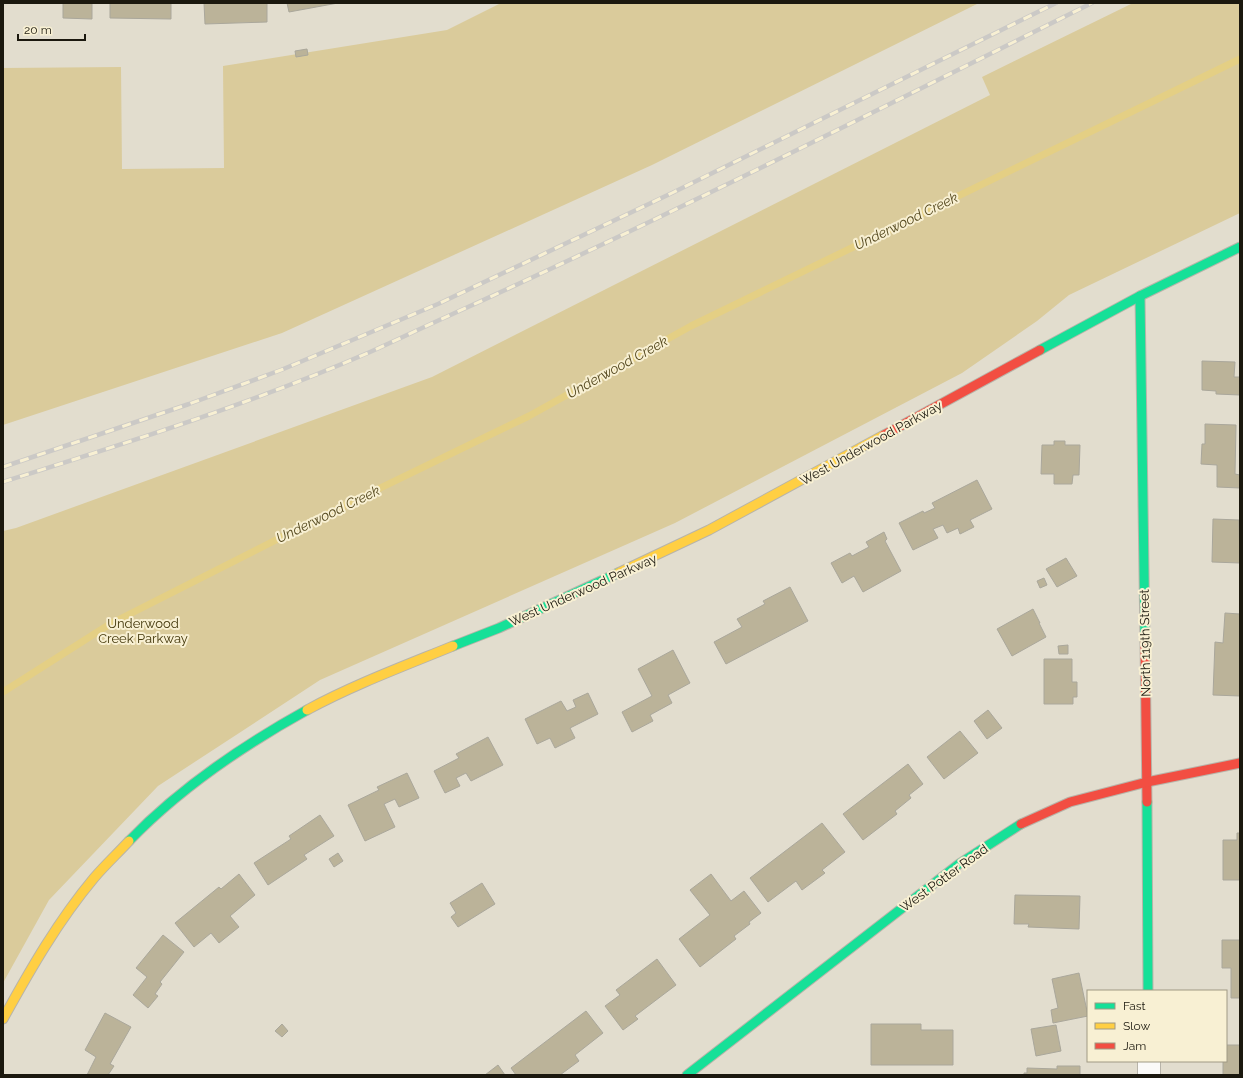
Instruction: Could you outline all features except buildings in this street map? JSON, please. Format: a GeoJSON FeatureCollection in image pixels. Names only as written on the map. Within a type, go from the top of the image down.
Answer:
{"type":"FeatureCollection","features":[{"type":"Feature","properties":{"kind":"street","name":"West Underwood Parkway"},"geometry":{"type":"LineString","coordinates":[[3,1019],[30,970],[62,920],[94,878],[134,836],[175,798],[223,761],[266,733],[329,698],[499,628],[652,558],[709,530],[1140,296],[1240,247]]}},
{"type":"Feature","properties":{"kind":"street","name":"North 119th Street"},"geometry":{"type":"LineString","coordinates":[[1140,296],[1147,782],[1148,990]]}},
{"type":"Feature","properties":{"kind":"street","name":"West Potter Road"},"geometry":{"type":"LineString","coordinates":[[687,1075],[959,864],[1016,827],[1070,802],[1147,782],[1240,763]]}},
{"type":"Feature","properties":{"kind":"street"},"geometry":{"type":"LineString","coordinates":[[1149,1062],[1149,1075]]}},
{"type":"Feature","properties":{"kind":"green space"},"geometry":{"type":"Polygon","coordinates":[[[501,3],[979,3],[652,165],[282,333],[3,425],[3,68],[121,67],[122,169],[224,168],[223,66],[447,30],[501,3]]]}},
{"type":"Feature","properties":{"kind":"green space","name":"Underwood Creek Parkway"},"geometry":{"type":"Polygon","coordinates":[[[1133,3],[1240,3],[1240,213],[1069,295],[1037,321],[962,373],[675,523],[320,680],[158,786],[49,900],[3,983],[3,531],[16,528],[432,377],[990,95],[982,77],[1133,3]]]}},
{"type":"Feature","properties":{"kind":"waterway","name":"Underwood Creek"},"geometry":{"type":"LineString","coordinates":[[3,692],[110,624],[341,507],[529,416],[691,326],[1240,59]]}},
{"type":"Feature","properties":{"kind":"railway"},"geometry":{"type":"LineString","coordinates":[[3,467],[189,404],[281,370],[438,304],[672,193],[1056,3]]}},
{"type":"Feature","properties":{"kind":"railway"},"geometry":{"type":"LineString","coordinates":[[3,482],[234,406],[370,352],[617,238],[1092,3]]}},
{"type":"Feature","properties":{"kind":"traffic: fast"},"geometry":{"type":"LineString","coordinates":[[1040,350],[1140,296],[1240,247]]}},
{"type":"Feature","properties":{"kind":"traffic: fast"},"geometry":{"type":"LineString","coordinates":[[1140,296],[1145,641]]}},
{"type":"Feature","properties":{"kind":"traffic: fast"},"geometry":{"type":"LineString","coordinates":[[453,646],[499,628],[618,573]]}},
{"type":"Feature","properties":{"kind":"traffic: fast"},"geometry":{"type":"LineString","coordinates":[[129,841],[149,821],[191,785],[259,738],[307,710]]}},
{"type":"Feature","properties":{"kind":"traffic: fast"},"geometry":{"type":"LineString","coordinates":[[1147,802],[1148,990]]}},
{"type":"Feature","properties":{"kind":"traffic: fast"},"geometry":{"type":"LineString","coordinates":[[687,1075],[959,864],[1021,824]]}},
{"type":"Feature","properties":{"kind":"traffic: slow"},"geometry":{"type":"LineString","coordinates":[[618,573],[709,530],[884,435]]}},
{"type":"Feature","properties":{"kind":"traffic: slow"},"geometry":{"type":"LineString","coordinates":[[307,710],[360,684],[453,646]]}},
{"type":"Feature","properties":{"kind":"traffic: slow"},"geometry":{"type":"LineString","coordinates":[[3,1019],[34,964],[68,911],[94,878],[129,841]]}},
{"type":"Feature","properties":{"kind":"traffic: jam"},"geometry":{"type":"LineString","coordinates":[[884,435],[1040,350]]}},
{"type":"Feature","properties":{"kind":"traffic: jam"},"geometry":{"type":"LineString","coordinates":[[1145,641],[1147,802]]}},
{"type":"Feature","properties":{"kind":"traffic: jam"},"geometry":{"type":"LineString","coordinates":[[1021,824],[1070,802],[1147,782],[1240,763]]}}]}
